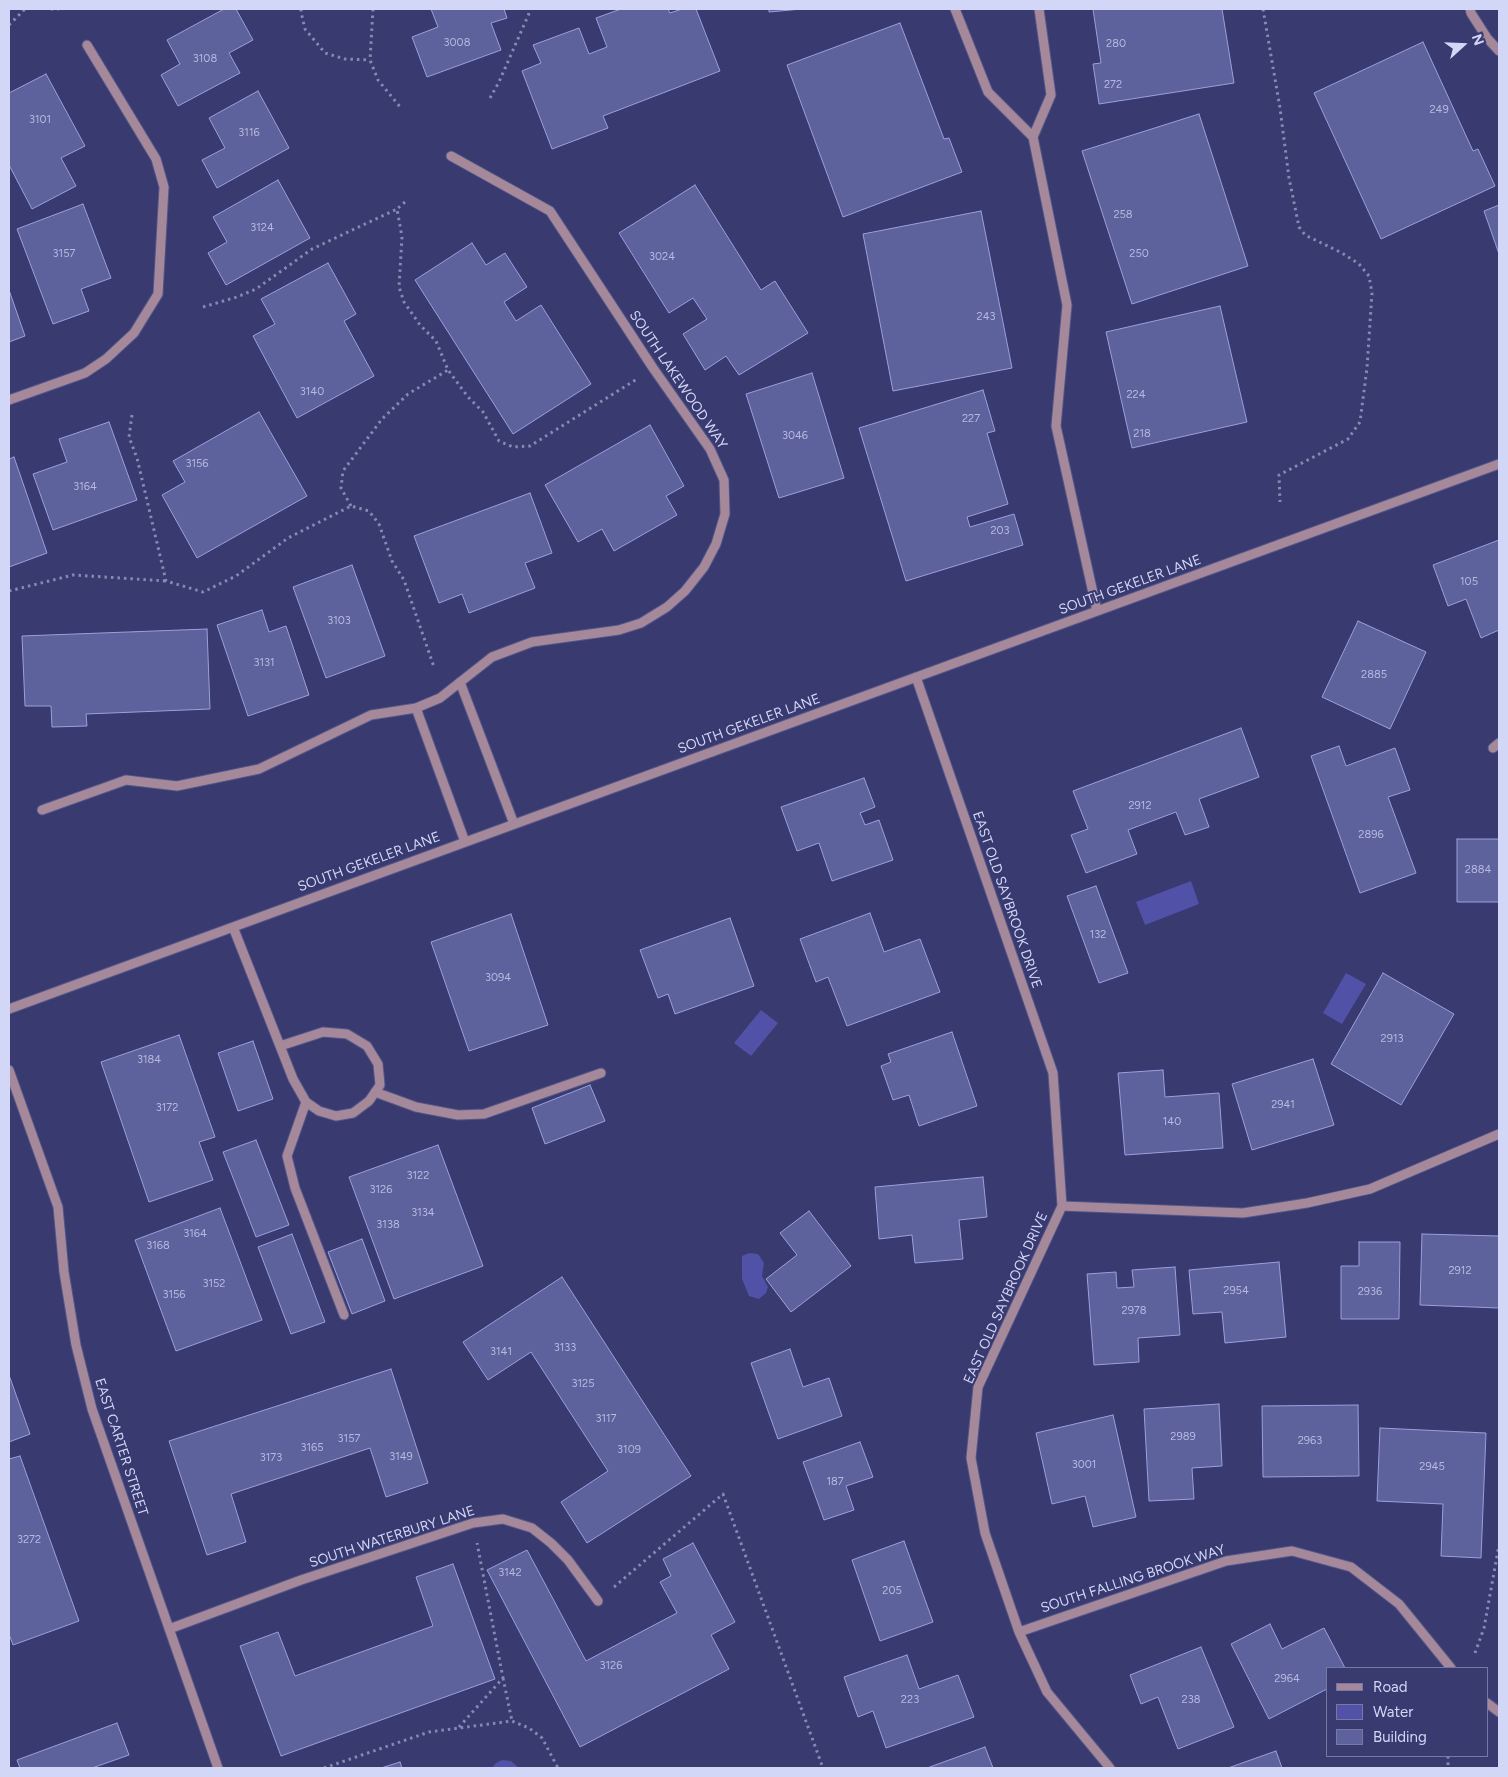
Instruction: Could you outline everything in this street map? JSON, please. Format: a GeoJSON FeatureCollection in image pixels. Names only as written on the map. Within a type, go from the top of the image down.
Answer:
{"type":"FeatureCollection","features":[{"type":"Feature","properties":{"kind":"street"},"geometry":{"type":"LineString","coordinates":[[955,9],[988,92],[1032,137],[1067,305],[1056,426],[1097,611]]}},
{"type":"Feature","properties":{"kind":"street"},"geometry":{"type":"LineString","coordinates":[[1032,137],[1051,95],[1039,9]]}},
{"type":"Feature","properties":{"kind":"street"},"geometry":{"type":"LineString","coordinates":[[1470,9],[1487,38],[1499,51]]}},
{"type":"Feature","properties":{"kind":"street"},"geometry":{"type":"LineString","coordinates":[[9,400],[85,373],[106,359],[134,334],[158,294],[164,187],[156,159],[87,45]]}},
{"type":"Feature","properties":{"kind":"street","name":"SOUTH LAKEWOOD WAY"},"geometry":{"type":"LineString","coordinates":[[42,810],[126,780],[177,786],[259,769],[371,715],[416,708],[440,698],[492,657],[532,642],[619,630],[641,623],[667,608],[685,591],[704,566],[716,544],[725,514],[724,480],[710,449],[653,368],[550,211],[451,156]]}},
{"type":"Feature","properties":{"kind":"street","name":"SOUTH GEKELER LANE"},"geometry":{"type":"LineString","coordinates":[[9,1009],[1499,464]]}},
{"type":"Feature","properties":{"kind":"street","name":"EAST OLD SAYBROOK DRIVE"},"geometry":{"type":"LineString","coordinates":[[916,678],[1052,1072],[1062,1206],[978,1387],[971,1458],[985,1533],[1019,1632],[1047,1692],[1110,1768]]}},
{"type":"Feature","properties":{"kind":"street"},"geometry":{"type":"LineString","coordinates":[[460,682],[514,824]]}},
{"type":"Feature","properties":{"kind":"street"},"geometry":{"type":"LineString","coordinates":[[416,708],[466,842]]}},
{"type":"Feature","properties":{"kind":"street"},"geometry":{"type":"LineString","coordinates":[[233,927],[293,1079],[306,1102],[319,1111],[336,1116],[353,1113],[369,1101],[380,1085],[378,1064],[367,1046],[347,1034],[323,1032],[280,1046]]}},
{"type":"Feature","properties":{"kind":"street","name":"EAST CARTER STREET"},"geometry":{"type":"LineString","coordinates":[[9,1070],[58,1207],[64,1272],[76,1345],[92,1409],[218,1768]]}},
{"type":"Feature","properties":{"kind":"street"},"geometry":{"type":"LineString","coordinates":[[375,1092],[416,1107],[458,1115],[484,1114],[601,1073]]}},
{"type":"Feature","properties":{"kind":"street"},"geometry":{"type":"LineString","coordinates":[[306,1102],[287,1156],[295,1188],[344,1315]]}},
{"type":"Feature","properties":{"kind":"street"},"geometry":{"type":"LineString","coordinates":[[1062,1206],[1243,1213],[1307,1203],[1370,1189],[1499,1134]]}},
{"type":"Feature","properties":{"kind":"street","name":"SOUTH WATERBURY LANE"},"geometry":{"type":"LineString","coordinates":[[169,1629],[301,1580],[473,1523],[503,1519],[532,1528],[551,1543],[568,1560],[598,1601]]}},
{"type":"Feature","properties":{"kind":"street","name":"SOUTH FALLING BROOK WAY"},"geometry":{"type":"LineString","coordinates":[[1019,1632],[1226,1561],[1292,1551],[1351,1567],[1399,1604],[1450,1667]]}},
{"type":"Feature","properties":{"kind":"street"},"geometry":{"type":"LineString","coordinates":[[1488,1704],[1499,1712]]}},
{"type":"Feature","properties":{"kind":"path"},"geometry":{"type":"LineString","coordinates":[[9,25],[25,9]]}},
{"type":"Feature","properties":{"kind":"path"},"geometry":{"type":"LineString","coordinates":[[51,9],[60,9]]}},
{"type":"Feature","properties":{"kind":"path"},"geometry":{"type":"LineString","coordinates":[[302,9],[300,12],[305,29],[325,53],[345,59],[370,60]]}},
{"type":"Feature","properties":{"kind":"path"},"geometry":{"type":"LineString","coordinates":[[373,9],[370,60],[378,80],[401,108]]}},
{"type":"Feature","properties":{"kind":"path"},"geometry":{"type":"LineString","coordinates":[[490,98],[531,9]]}},
{"type":"Feature","properties":{"kind":"path"},"geometry":{"type":"LineString","coordinates":[[1263,9],[1280,108],[1289,178],[1299,226],[1305,235],[1342,253],[1359,264],[1369,276],[1372,294],[1367,368],[1360,422],[1348,439],[1278,475],[1280,502]]}},
{"type":"Feature","properties":{"kind":"path"},"geometry":{"type":"LineString","coordinates":[[203,307],[256,289],[312,249],[397,209],[404,202]]}},
{"type":"Feature","properties":{"kind":"path"},"geometry":{"type":"LineString","coordinates":[[397,209],[402,237],[399,287],[404,302],[420,325],[436,341],[446,371],[483,412],[499,441],[513,447],[530,446],[640,377]]}},
{"type":"Feature","properties":{"kind":"path"},"geometry":{"type":"LineString","coordinates":[[351,506],[341,488],[343,471],[382,419],[408,394],[446,371]]}},
{"type":"Feature","properties":{"kind":"path"},"geometry":{"type":"LineString","coordinates":[[132,415],[129,437],[137,458],[166,581]]}},
{"type":"Feature","properties":{"kind":"path"},"geometry":{"type":"LineString","coordinates":[[9,591],[74,575],[166,581],[203,592],[236,576],[288,538],[351,506],[369,511],[379,524],[392,561],[404,580],[434,667]]}},
{"type":"Feature","properties":{"kind":"path"},"geometry":{"type":"LineString","coordinates":[[598,1601],[723,1494],[822,1768]]}},
{"type":"Feature","properties":{"kind":"path"},"geometry":{"type":"LineString","coordinates":[[473,1523],[512,1721]]}},
{"type":"Feature","properties":{"kind":"path"},"geometry":{"type":"LineString","coordinates":[[1475,1653],[1484,1628],[1499,1546]]}},
{"type":"Feature","properties":{"kind":"path"},"geometry":{"type":"LineString","coordinates":[[458,1728],[503,1678]]}},
{"type":"Feature","properties":{"kind":"path"},"geometry":{"type":"LineString","coordinates":[[324,1768],[429,1732],[512,1721],[529,1728],[542,1738],[558,1768]]}},
{"type":"Feature","properties":{"kind":"water"},"geometry":{"type":"Polygon","coordinates":[[[1191,881],[1199,904],[1145,925],[1136,902],[1191,881]]]}},
{"type":"Feature","properties":{"kind":"water"},"geometry":{"type":"Polygon","coordinates":[[[1346,973],[1366,984],[1342,1024],[1323,1013],[1346,973]]]}},
{"type":"Feature","properties":{"kind":"water"},"geometry":{"type":"Polygon","coordinates":[[[761,1010],[778,1023],[751,1056],[734,1043],[761,1010]]]}},
{"type":"Feature","properties":{"kind":"water"},"geometry":{"type":"Polygon","coordinates":[[[749,1253],[758,1254],[764,1263],[762,1276],[768,1287],[766,1293],[759,1299],[749,1296],[742,1279],[742,1256],[749,1253]]]}},
{"type":"Feature","properties":{"kind":"water"},"geometry":{"type":"Polygon","coordinates":[[[502,1760],[511,1761],[519,1768],[492,1768],[502,1760]]]}},
{"type":"Feature","properties":{"kind":"building"},"geometry":{"type":"Polygon","coordinates":[[[224,9],[236,9],[253,40],[229,53],[240,73],[178,106],[161,75],[180,64],[167,40],[224,9]]]}},
{"type":"Feature","properties":{"kind":"building"},"geometry":{"type":"Polygon","coordinates":[[[431,9],[504,9],[507,18],[491,23],[501,50],[427,77],[412,37],[438,27],[431,9]]]}},
{"type":"Feature","properties":{"kind":"building"},"geometry":{"type":"Polygon","coordinates":[[[621,9],[668,9],[670,13],[682,9],[696,9],[720,71],[603,116],[608,128],[552,149],[522,71],[541,63],[533,45],[579,28],[589,54],[607,47],[596,18],[621,9]]]}},
{"type":"Feature","properties":{"kind":"building"},"geometry":{"type":"Polygon","coordinates":[[[769,9],[802,9],[769,12],[769,9]]]}},
{"type":"Feature","properties":{"kind":"building"},"geometry":{"type":"Polygon","coordinates":[[[1093,9],[1222,9],[1234,83],[1099,104],[1093,64],[1101,63],[1093,9]]]}},
{"type":"Feature","properties":{"kind":"building"},"geometry":{"type":"Polygon","coordinates":[[[900,23],[944,139],[949,138],[962,172],[843,217],[787,65],[900,23]]]}},
{"type":"Feature","properties":{"kind":"building"},"geometry":{"type":"Polygon","coordinates":[[[1423,42],[1473,151],[1478,149],[1495,186],[1381,239],[1314,93],[1423,42]]]}},
{"type":"Feature","properties":{"kind":"building"},"geometry":{"type":"Polygon","coordinates":[[[46,74],[85,146],[61,158],[76,186],[32,209],[9,165],[9,93],[46,74]]]}},
{"type":"Feature","properties":{"kind":"building"},"geometry":{"type":"Polygon","coordinates":[[[258,91],[289,148],[217,188],[202,160],[225,148],[209,118],[258,91]]]}},
{"type":"Feature","properties":{"kind":"building"},"geometry":{"type":"Polygon","coordinates":[[[1199,114],[1248,266],[1132,304],[1082,151],[1199,114]]]}},
{"type":"Feature","properties":{"kind":"building"},"geometry":{"type":"Polygon","coordinates":[[[278,180],[310,238],[226,285],[208,253],[227,242],[213,217],[278,180]]]}},
{"type":"Feature","properties":{"kind":"building"},"geometry":{"type":"Polygon","coordinates":[[[695,185],[761,290],[775,281],[808,333],[739,375],[726,356],[705,370],[683,334],[707,319],[693,298],[669,313],[619,233],[695,185]]]}},
{"type":"Feature","properties":{"kind":"building"},"geometry":{"type":"Polygon","coordinates":[[[83,204],[111,278],[81,289],[89,311],[53,324],[17,229],[83,204]]]}},
{"type":"Feature","properties":{"kind":"building"},"geometry":{"type":"Polygon","coordinates":[[[1499,205],[1499,254],[1484,211],[1499,205]]]}},
{"type":"Feature","properties":{"kind":"building"},"geometry":{"type":"Polygon","coordinates":[[[981,211],[1012,368],[893,391],[863,234],[981,211]]]}},
{"type":"Feature","properties":{"kind":"building"},"geometry":{"type":"Polygon","coordinates":[[[472,243],[486,265],[505,253],[527,287],[504,302],[516,321],[541,305],[591,384],[513,434],[415,280],[472,243]]]}},
{"type":"Feature","properties":{"kind":"building"},"geometry":{"type":"Polygon","coordinates":[[[328,263],[356,314],[344,321],[374,376],[297,418],[253,336],[275,324],[261,299],[328,263]]]}},
{"type":"Feature","properties":{"kind":"building"},"geometry":{"type":"Polygon","coordinates":[[[9,290],[25,336],[9,342],[9,290]]]}},
{"type":"Feature","properties":{"kind":"building"},"geometry":{"type":"Polygon","coordinates":[[[1220,306],[1247,422],[1132,448],[1106,332],[1220,306]]]}},
{"type":"Feature","properties":{"kind":"building"},"geometry":{"type":"Polygon","coordinates":[[[812,373],[844,478],[779,498],[746,394],[812,373]]]}},
{"type":"Feature","properties":{"kind":"building"},"geometry":{"type":"Polygon","coordinates":[[[983,390],[995,431],[987,433],[1008,504],[967,517],[970,527],[1014,514],[1023,545],[906,581],[859,428],[983,390]]]}},
{"type":"Feature","properties":{"kind":"building"},"geometry":{"type":"Polygon","coordinates":[[[259,412],[307,496],[197,558],[162,495],[185,482],[173,461],[259,412]]]}},
{"type":"Feature","properties":{"kind":"building"},"geometry":{"type":"Polygon","coordinates":[[[109,422],[137,500],[53,530],[33,474],[67,462],[59,439],[109,422]]]}},
{"type":"Feature","properties":{"kind":"building"},"geometry":{"type":"Polygon","coordinates":[[[650,425],[684,486],[666,496],[677,515],[614,551],[602,529],[578,542],[545,485],[650,425]]]}},
{"type":"Feature","properties":{"kind":"building"},"geometry":{"type":"Polygon","coordinates":[[[14,457],[47,553],[9,567],[9,459],[14,457]]]}},
{"type":"Feature","properties":{"kind":"building"},"geometry":{"type":"Polygon","coordinates":[[[530,493],[552,553],[525,563],[535,588],[469,613],[462,594],[439,603],[414,536],[530,493]]]}},
{"type":"Feature","properties":{"kind":"building"},"geometry":{"type":"Polygon","coordinates":[[[1499,540],[1499,630],[1481,638],[1466,599],[1448,606],[1433,565],[1499,540]]]}},
{"type":"Feature","properties":{"kind":"building"},"geometry":{"type":"Polygon","coordinates":[[[352,565],[385,656],[326,678],[293,587],[352,565]]]}},
{"type":"Feature","properties":{"kind":"building"},"geometry":{"type":"Polygon","coordinates":[[[262,610],[269,632],[286,626],[309,695],[248,716],[217,625],[262,610]]]}},
{"type":"Feature","properties":{"kind":"building"},"geometry":{"type":"Polygon","coordinates":[[[1358,621],[1426,652],[1390,729],[1322,697],[1358,621]]]}},
{"type":"Feature","properties":{"kind":"building"},"geometry":{"type":"Polygon","coordinates":[[[207,629],[210,709],[86,714],[87,726],[52,727],[51,706],[25,706],[22,636],[207,629]]]}},
{"type":"Feature","properties":{"kind":"building"},"geometry":{"type":"Polygon","coordinates":[[[1241,728],[1259,777],[1199,799],[1209,827],[1185,835],[1176,812],[1128,830],[1137,854],[1086,873],[1071,835],[1088,829],[1073,791],[1241,728]]]}},
{"type":"Feature","properties":{"kind":"building"},"geometry":{"type":"Polygon","coordinates":[[[1339,746],[1346,766],[1395,748],[1410,790],[1388,797],[1416,873],[1360,893],[1311,756],[1339,746]]]}},
{"type":"Feature","properties":{"kind":"building"},"geometry":{"type":"Polygon","coordinates":[[[864,778],[875,807],[860,813],[865,825],[879,820],[893,860],[832,881],[819,843],[797,851],[781,807],[864,778]]]}},
{"type":"Feature","properties":{"kind":"building"},"geometry":{"type":"Polygon","coordinates":[[[1457,839],[1499,839],[1499,902],[1457,902],[1457,839]]]}},
{"type":"Feature","properties":{"kind":"building"},"geometry":{"type":"Polygon","coordinates":[[[1096,886],[1128,973],[1099,983],[1067,896],[1096,886]]]}},
{"type":"Feature","properties":{"kind":"building"},"geometry":{"type":"Polygon","coordinates":[[[870,913],[884,952],[920,939],[940,992],[847,1026],[828,977],[816,982],[800,939],[870,913]]]}},
{"type":"Feature","properties":{"kind":"building"},"geometry":{"type":"Polygon","coordinates":[[[511,914],[548,1025],[469,1051],[431,942],[511,914]]]}},
{"type":"Feature","properties":{"kind":"building"},"geometry":{"type":"Polygon","coordinates":[[[730,918],[754,986],[675,1014],[668,994],[658,998],[640,950],[730,918]]]}},
{"type":"Feature","properties":{"kind":"building"},"geometry":{"type":"Polygon","coordinates":[[[1383,973],[1454,1014],[1401,1105],[1331,1064],[1383,973]]]}},
{"type":"Feature","properties":{"kind":"building"},"geometry":{"type":"Polygon","coordinates":[[[952,1032],[977,1106],[919,1126],[909,1095],[893,1100],[881,1066],[891,1062],[888,1054],[952,1032]]]}},
{"type":"Feature","properties":{"kind":"building"},"geometry":{"type":"Polygon","coordinates":[[[179,1035],[215,1137],[199,1142],[213,1180],[149,1202],[101,1062],[179,1035]]]}},
{"type":"Feature","properties":{"kind":"building"},"geometry":{"type":"Polygon","coordinates":[[[253,1041],[273,1099],[238,1111],[218,1053],[253,1041]]]}},
{"type":"Feature","properties":{"kind":"building"},"geometry":{"type":"Polygon","coordinates":[[[1313,1059],[1334,1125],[1252,1150],[1232,1084],[1313,1059]]]}},
{"type":"Feature","properties":{"kind":"building"},"geometry":{"type":"Polygon","coordinates":[[[1163,1070],[1165,1097],[1219,1093],[1223,1148],[1125,1155],[1118,1073],[1163,1070]]]}},
{"type":"Feature","properties":{"kind":"building"},"geometry":{"type":"Polygon","coordinates":[[[590,1085],[605,1121],[545,1144],[532,1108],[590,1085]]]}},
{"type":"Feature","properties":{"kind":"building"},"geometry":{"type":"Polygon","coordinates":[[[256,1140],[289,1225],[256,1237],[223,1152],[256,1140]]]}},
{"type":"Feature","properties":{"kind":"building"},"geometry":{"type":"Polygon","coordinates":[[[438,1145],[483,1266],[394,1299],[349,1177],[438,1145]]]}},
{"type":"Feature","properties":{"kind":"building"},"geometry":{"type":"Polygon","coordinates":[[[983,1177],[987,1217],[959,1220],[963,1259],[915,1263],[912,1235],[879,1239],[875,1187],[983,1177]]]}},
{"type":"Feature","properties":{"kind":"building"},"geometry":{"type":"Polygon","coordinates":[[[220,1208],[262,1320],[176,1351],[135,1240],[220,1208]]]}},
{"type":"Feature","properties":{"kind":"building"},"geometry":{"type":"Polygon","coordinates":[[[809,1211],[851,1266],[791,1312],[766,1279],[797,1255],[780,1233],[809,1211]]]}},
{"type":"Feature","properties":{"kind":"building"},"geometry":{"type":"Polygon","coordinates":[[[292,1234],[325,1322],[291,1334],[258,1247],[292,1234]]]}},
{"type":"Feature","properties":{"kind":"building"},"geometry":{"type":"Polygon","coordinates":[[[1422,1234],[1499,1236],[1499,1308],[1420,1305],[1422,1234]]]}},
{"type":"Feature","properties":{"kind":"building"},"geometry":{"type":"Polygon","coordinates":[[[362,1239],[385,1301],[352,1314],[328,1252],[362,1239]]]}},
{"type":"Feature","properties":{"kind":"building"},"geometry":{"type":"Polygon","coordinates":[[[1359,1242],[1400,1242],[1399,1319],[1341,1319],[1341,1266],[1359,1266],[1359,1242]]]}},
{"type":"Feature","properties":{"kind":"building"},"geometry":{"type":"Polygon","coordinates":[[[1279,1262],[1286,1337],[1225,1343],[1222,1312],[1193,1314],[1189,1270],[1279,1262]]]}},
{"type":"Feature","properties":{"kind":"building"},"geometry":{"type":"Polygon","coordinates":[[[1175,1267],[1180,1335],[1138,1338],[1139,1362],[1094,1365],[1087,1274],[1116,1272],[1117,1288],[1134,1287],[1132,1270],[1175,1267]]]}},
{"type":"Feature","properties":{"kind":"building"},"geometry":{"type":"Polygon","coordinates":[[[562,1277],[691,1476],[587,1543],[561,1502],[608,1471],[531,1352],[488,1380],[463,1342],[562,1277]]]}},
{"type":"Feature","properties":{"kind":"building"},"geometry":{"type":"Polygon","coordinates":[[[790,1349],[803,1387],[829,1378],[842,1416],[778,1439],[751,1363],[790,1349]]]}},
{"type":"Feature","properties":{"kind":"building"},"geometry":{"type":"Polygon","coordinates":[[[391,1369],[428,1483],[386,1497],[370,1448],[231,1494],[246,1542],[207,1555],[169,1441],[391,1369]]]}},
{"type":"Feature","properties":{"kind":"building"},"geometry":{"type":"Polygon","coordinates":[[[9,1375],[30,1434],[9,1442],[9,1375]]]}},
{"type":"Feature","properties":{"kind":"building"},"geometry":{"type":"Polygon","coordinates":[[[1219,1404],[1222,1466],[1192,1468],[1194,1499],[1149,1501],[1144,1409],[1219,1404]]]}},
{"type":"Feature","properties":{"kind":"building"},"geometry":{"type":"Polygon","coordinates":[[[1358,1405],[1359,1476],[1263,1477],[1262,1406],[1358,1405]]]}},
{"type":"Feature","properties":{"kind":"building"},"geometry":{"type":"Polygon","coordinates":[[[1113,1415],[1136,1517],[1093,1527],[1085,1496],[1052,1504],[1036,1433],[1113,1415]]]}},
{"type":"Feature","properties":{"kind":"building"},"geometry":{"type":"Polygon","coordinates":[[[1380,1428],[1486,1433],[1481,1558],[1441,1556],[1443,1504],[1377,1501],[1380,1428]]]}},
{"type":"Feature","properties":{"kind":"building"},"geometry":{"type":"Polygon","coordinates":[[[860,1442],[873,1477],[846,1486],[854,1510],[824,1520],[803,1462],[860,1442]]]}},
{"type":"Feature","properties":{"kind":"building"},"geometry":{"type":"Polygon","coordinates":[[[20,1456],[79,1621],[13,1645],[9,1634],[9,1459],[20,1456]]]}},
{"type":"Feature","properties":{"kind":"building"},"geometry":{"type":"Polygon","coordinates":[[[904,1541],[933,1622],[880,1641],[852,1560],[904,1541]]]}},
{"type":"Feature","properties":{"kind":"building"},"geometry":{"type":"Polygon","coordinates":[[[693,1543],[735,1622],[711,1635],[729,1669],[580,1747],[487,1570],[527,1550],[586,1661],[677,1613],[660,1582],[671,1576],[663,1559],[693,1543]]]}},
{"type":"Feature","properties":{"kind":"building"},"geometry":{"type":"Polygon","coordinates":[[[453,1564],[495,1679],[281,1756],[240,1646],[278,1632],[295,1676],[433,1626],[416,1577],[453,1564]]]}},
{"type":"Feature","properties":{"kind":"building"},"geometry":{"type":"Polygon","coordinates":[[[1270,1624],[1282,1649],[1324,1628],[1344,1667],[1326,1667],[1326,1690],[1269,1719],[1231,1644],[1270,1624]]]}},
{"type":"Feature","properties":{"kind":"building"},"geometry":{"type":"Polygon","coordinates":[[[1201,1647],[1234,1727],[1178,1749],[1158,1697],[1141,1704],[1130,1675],[1201,1647]]]}},
{"type":"Feature","properties":{"kind":"building"},"geometry":{"type":"Polygon","coordinates":[[[907,1655],[919,1689],[958,1675],[974,1717],[886,1748],[873,1711],[858,1717],[844,1677],[907,1655]]]}},
{"type":"Feature","properties":{"kind":"building"},"geometry":{"type":"Polygon","coordinates":[[[117,1723],[129,1755],[92,1768],[20,1768],[17,1760],[117,1723]]]}},
{"type":"Feature","properties":{"kind":"building"},"geometry":{"type":"Polygon","coordinates":[[[985,1747],[993,1768],[927,1768],[985,1747]]]}},
{"type":"Feature","properties":{"kind":"building"},"geometry":{"type":"Polygon","coordinates":[[[1276,1751],[1282,1768],[1228,1768],[1276,1751]]]}},
{"type":"Feature","properties":{"kind":"building"},"geometry":{"type":"Polygon","coordinates":[[[400,1762],[402,1768],[381,1768],[400,1762]]]}}]}
